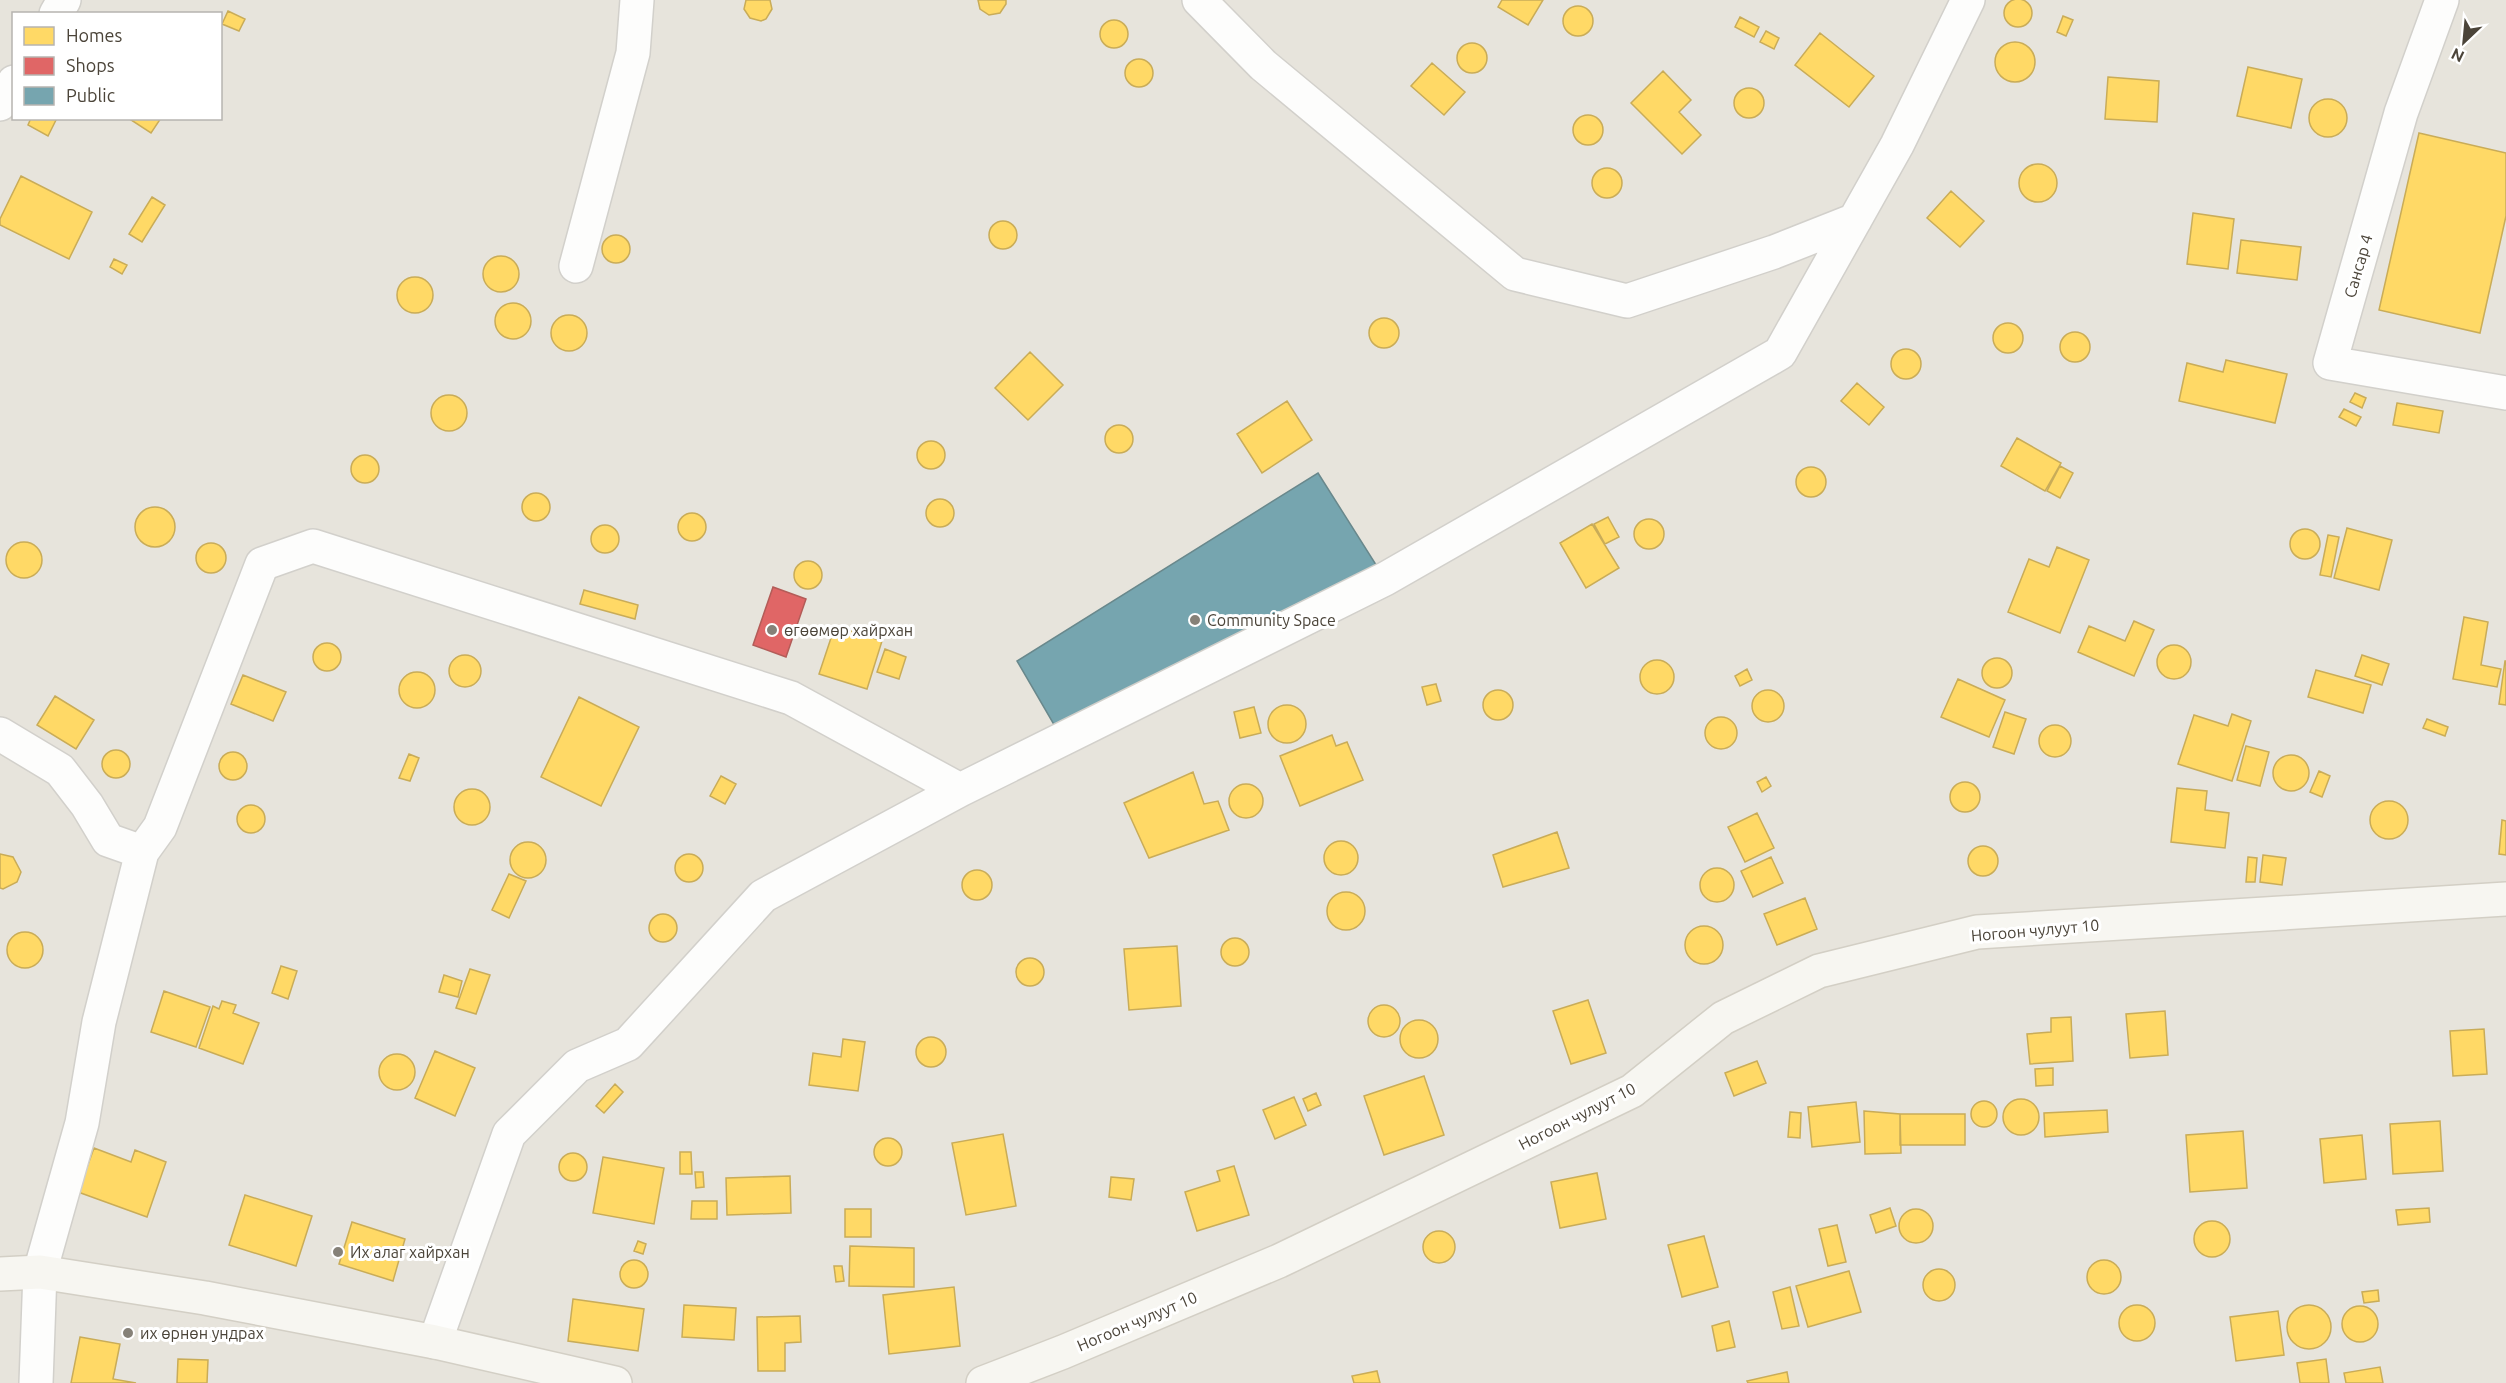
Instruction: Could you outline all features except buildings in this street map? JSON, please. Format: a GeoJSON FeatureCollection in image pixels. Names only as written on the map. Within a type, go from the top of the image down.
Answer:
{"type":"FeatureCollection","features":[{"type":"Feature","properties":{"kind":"street"},"geometry":{"type":"LineString","coordinates":[[576,266],[633,53],[637,0]]}},
{"type":"Feature","properties":{"kind":"street"},"geometry":{"type":"LineString","coordinates":[[1199,0],[1263,65],[1515,274],[1627,301],[1774,252],[1855,220]]}},
{"type":"Feature","properties":{"kind":"street"},"geometry":{"type":"LineString","coordinates":[[435,1342],[510,1134],[577,1066],[628,1044],[763,896],[960,790],[1385,579],[1780,353],[1897,145],[1968,0]]}},
{"type":"Feature","properties":{"kind":"street","name":"Сансар 4"},"geometry":{"type":"LineString","coordinates":[[2442,0],[2401,113],[2330,363],[2506,393]]}},
{"type":"Feature","properties":{"kind":"street"},"geometry":{"type":"LineString","coordinates":[[0,104],[12,85]]}},
{"type":"Feature","properties":{"kind":"street"},"geometry":{"type":"LineString","coordinates":[[36,1383],[40,1272],[76,1146],[99,1022],[142,852],[160,827],[262,564],[313,546],[791,698],[960,790]]}},
{"type":"Feature","properties":{"kind":"street"},"geometry":{"type":"LineString","coordinates":[[0,734],[60,770],[87,805],[108,840],[142,852]]}},
{"type":"Feature","properties":{"kind":"street","name":"Ногоон чулуут 10"},"geometry":{"type":"LineString","coordinates":[[983,1383],[1063,1352],[1279,1261],[1632,1091],[1723,1018],[1819,971],[1977,932],[2506,899]]}},
{"type":"Feature","properties":{"kind":"street"},"geometry":{"type":"LineString","coordinates":[[0,1274],[40,1272],[204,1298],[435,1342],[615,1383]]}},
{"type":"Feature","properties":{"kind":"shaded area"},"geometry":{"type":"Polygon","coordinates":[[[0,0],[2506,0],[2506,1383],[0,1383],[0,0]]]}},
{"type":"Feature","properties":{"kind":"place","name":"Community Space"},"geometry":{"type":"Point","coordinates":[1195,620]}},
{"type":"Feature","properties":{"kind":"place","name":"өгөөмөр хайрхан"},"geometry":{"type":"Point","coordinates":[772,630]}},
{"type":"Feature","properties":{"kind":"place","name":"Их алаг хайрхан"},"geometry":{"type":"Point","coordinates":[338,1252]}},
{"type":"Feature","properties":{"kind":"place","name":"их өрнөн ундрах"},"geometry":{"type":"Point","coordinates":[128,1333]}}]}
